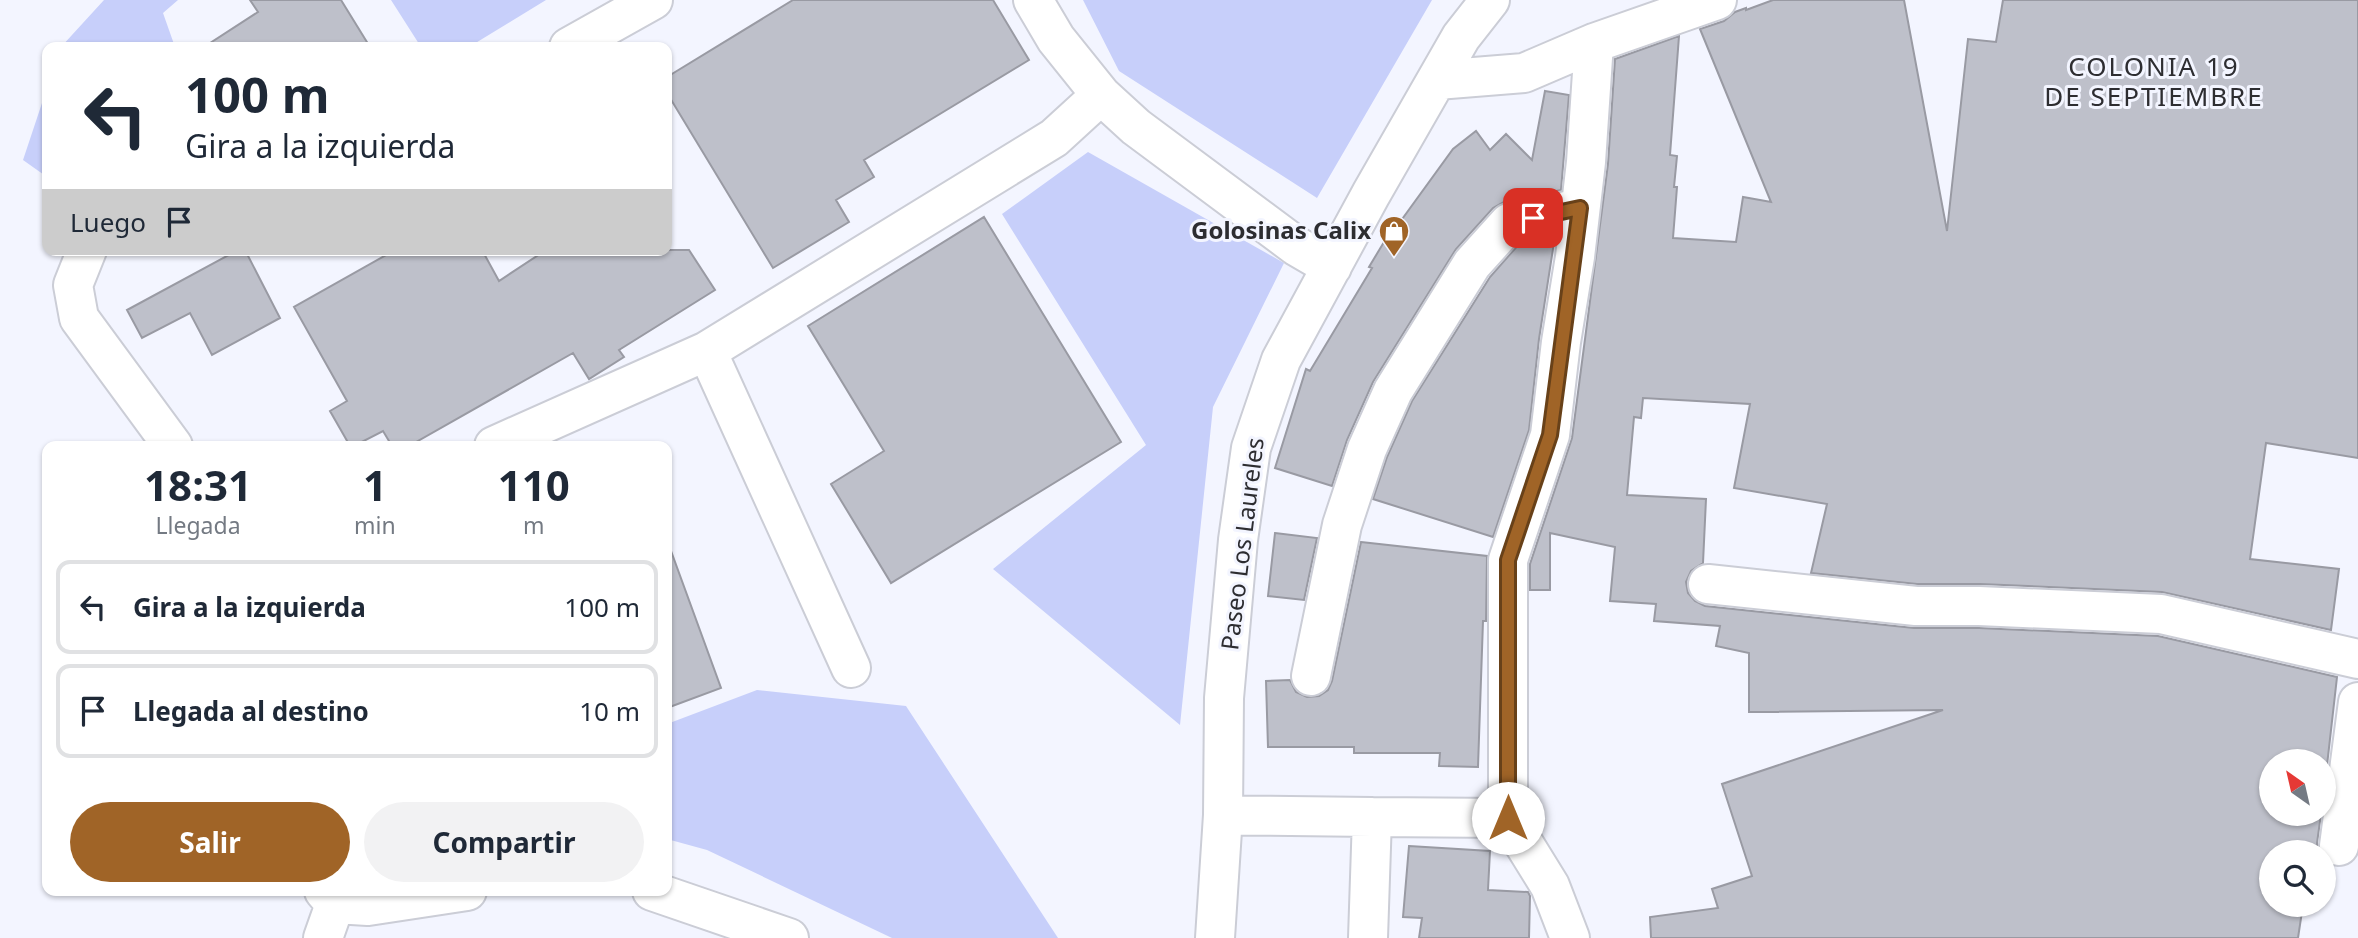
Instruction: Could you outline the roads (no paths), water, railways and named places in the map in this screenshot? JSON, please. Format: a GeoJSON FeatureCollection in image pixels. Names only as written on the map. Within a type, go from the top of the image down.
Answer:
{"type":"FeatureCollection","features":[{"type":"Feature","properties":{"kind":"street"},"geometry":{"type":"LineString","coordinates":[[578,42],[653,0]]}},
{"type":"Feature","properties":{"kind":"street"},"geometry":{"type":"LineString","coordinates":[[1032,0],[1056,39],[1101,95],[1136,127],[1296,246],[1332,267]]}},
{"type":"Feature","properties":{"kind":"street","name":"Paseo Los Laureles"},"geometry":{"type":"LineString","coordinates":[[1215,938],[1223,815],[1224,698],[1238,540],[1251,448],[1280,360],[1461,37],[1490,0]]}},
{"type":"Feature","properties":{"kind":"street"},"geometry":{"type":"LineString","coordinates":[[1437,80],[1524,73],[1594,43],[1717,0]]}},
{"type":"Feature","properties":{"kind":"street"},"geometry":{"type":"LineString","coordinates":[[1570,938],[1550,886],[1508,818],[1508,560],[1550,435],[1580,208],[1594,43]]}},
{"type":"Feature","properties":{"kind":"street"},"geometry":{"type":"LineString","coordinates":[[505,441],[708,351],[1054,138],[1101,95]]}},
{"type":"Feature","properties":{"kind":"street"},"geometry":{"type":"LineString","coordinates":[[1311,676],[1342,525],[1367,449],[1393,391],[1472,264],[1509,223],[1580,208]]}},
{"type":"Feature","properties":{"kind":"street"},"geometry":{"type":"LineString","coordinates":[[85,256],[73,285],[79,317],[169,441]]}},
{"type":"Feature","properties":{"kind":"street"},"geometry":{"type":"LineString","coordinates":[[708,351],[851,668]]}},
{"type":"Feature","properties":{"kind":"street"},"geometry":{"type":"LineString","coordinates":[[1708,584],[1916,606],[2161,614],[2358,659]]}},
{"type":"Feature","properties":{"kind":"street"},"geometry":{"type":"LineString","coordinates":[[2339,846],[2358,702]]}},
{"type":"Feature","properties":{"kind":"street"},"geometry":{"type":"LineString","coordinates":[[1223,815],[1508,818]]}},
{"type":"Feature","properties":{"kind":"street"},"geometry":{"type":"LineString","coordinates":[[1367,938],[1372,817]]}},
{"type":"Feature","properties":{"kind":"street"},"geometry":{"type":"LineString","coordinates":[[327,911],[434,896]]}},
{"type":"Feature","properties":{"kind":"street"},"geometry":{"type":"LineString","coordinates":[[667,896],[789,938]]}},
{"type":"Feature","properties":{"kind":"place","name":"Golosinas Calix"},"geometry":{"type":"Point","coordinates":[1394,258]}},
{"type":"Feature","properties":{"kind":"district","name":"COLONIA 19 DE SEPTIEMBRE"},"geometry":{"type":"Point","coordinates":[2154,82]}}]}
